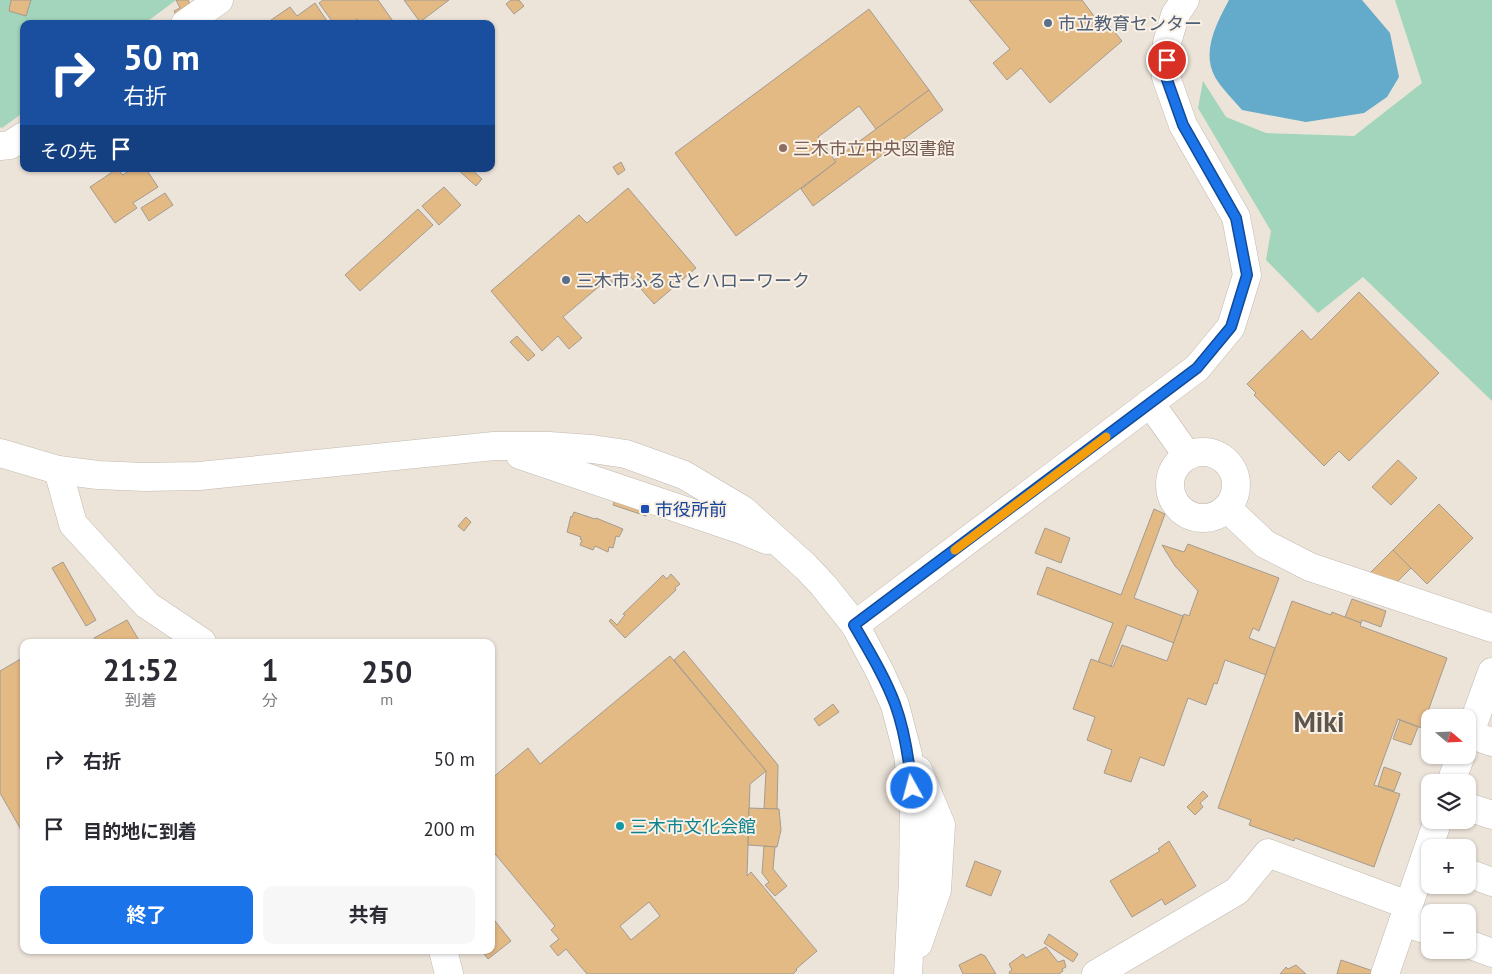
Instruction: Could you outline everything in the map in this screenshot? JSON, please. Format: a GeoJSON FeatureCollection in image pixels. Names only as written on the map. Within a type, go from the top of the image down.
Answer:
{"type":"FeatureCollection","features":[{"type":"Feature","properties":{"kind":"street"},"geometry":{"type":"LineString","coordinates":[[191,20],[219,0]]}},
{"type":"Feature","properties":{"kind":"street"},"geometry":{"type":"LineString","coordinates":[[854,625],[1197,368],[1231,327],[1247,275],[1236,218],[1183,125],[1166,77],[1168,43],[1175,15],[1185,0]]}},
{"type":"Feature","properties":{"kind":"street"},"geometry":{"type":"LineString","coordinates":[[0,146],[10,145],[20,139]]}},
{"type":"Feature","properties":{"kind":"street"},"geometry":{"type":"LineString","coordinates":[[1150,403],[1187,455]]}},
{"type":"Feature","properties":{"kind":"street"},"geometry":{"type":"LineString","coordinates":[[0,453],[58,470],[98,475],[144,477],[199,476],[494,446],[558,447],[626,454],[684,476],[742,510],[785,547],[817,579],[854,625],[880,672],[895,705],[908,755],[914,805],[913,881],[908,973]]}},
{"type":"Feature","properties":{"kind":"street"},"geometry":{"type":"LineString","coordinates":[[1203,451],[1218,454],[1230,464],[1236,479],[1236,495],[1228,509],[1214,517],[1197,518],[1182,511],[1172,498],[1170,482],[1175,466],[1187,455],[1203,451]]}},
{"type":"Feature","properties":{"kind":"street"},"geometry":{"type":"LineString","coordinates":[[58,470],[72,524],[147,605],[198,639]]}},
{"type":"Feature","properties":{"kind":"street"},"geometry":{"type":"LineString","coordinates":[[1228,509],[1265,544],[1310,568],[1489,629]]}},
{"type":"Feature","properties":{"kind":"street"},"geometry":{"type":"LineString","coordinates":[[1476,728],[1492,672]]}},
{"type":"Feature","properties":{"kind":"street"},"geometry":{"type":"LineString","coordinates":[[1476,810],[1492,815]]}},
{"type":"Feature","properties":{"kind":"street"},"geometry":{"type":"LineString","coordinates":[[1096,974],[1237,891],[1268,853],[1405,913],[1421,925]]}},
{"type":"Feature","properties":{"kind":"street"},"geometry":{"type":"LineString","coordinates":[[1385,974],[1405,913],[1421,875]]}},
{"type":"Feature","properties":{"kind":"street"},"geometry":{"type":"LineString","coordinates":[[1476,876],[1492,882]]}},
{"type":"Feature","properties":{"kind":"street"},"geometry":{"type":"LineString","coordinates":[[1476,947],[1492,953]]}},
{"type":"Feature","properties":{"kind":"street"},"geometry":{"type":"LineString","coordinates":[[444,954],[449,974]]}},
{"type":"Feature","properties":{"kind":"green space"},"geometry":{"type":"Polygon","coordinates":[[[0,0],[176,0],[149,20],[20,20],[20,115],[2,128],[0,127],[0,0]]]}},
{"type":"Feature","properties":{"kind":"green space"},"geometry":{"type":"Polygon","coordinates":[[[1395,0],[1492,0],[1492,401],[1363,277],[1318,313],[1266,260],[1271,231],[1198,108],[1203,81],[1226,117],[1266,133],[1354,136],[1422,83],[1395,0]]]}},
{"type":"Feature","properties":{"kind":"water"},"geometry":{"type":"Polygon","coordinates":[[[1229,0],[1362,0],[1390,33],[1399,77],[1387,97],[1364,113],[1306,122],[1242,110],[1224,90],[1211,67],[1210,47],[1212,37],[1229,0]]]}},
{"type":"Feature","properties":{"kind":"building"},"geometry":{"type":"Polygon","coordinates":[[[11,0],[31,0],[26,16],[9,11],[11,0]]]}},
{"type":"Feature","properties":{"kind":"building"},"geometry":{"type":"Polygon","coordinates":[[[176,0],[188,0],[192,8],[176,15],[174,11],[180,8],[176,0]]]}},
{"type":"Feature","properties":{"kind":"building"},"geometry":{"type":"Polygon","coordinates":[[[323,0],[378,0],[392,20],[331,20],[319,3],[323,0]]]}},
{"type":"Feature","properties":{"kind":"building"},"geometry":{"type":"Polygon","coordinates":[[[404,0],[449,0],[423,20],[419,20],[404,0]]]}},
{"type":"Feature","properties":{"kind":"building"},"geometry":{"type":"Polygon","coordinates":[[[511,0],[519,0],[524,6],[514,14],[506,4],[511,0]]]}},
{"type":"Feature","properties":{"kind":"building"},"geometry":{"type":"Polygon","coordinates":[[[969,0],[1082,0],[1100,24],[1105,20],[1122,41],[1050,103],[1021,68],[1007,80],[993,63],[1010,49],[969,0]]]}},
{"type":"Feature","properties":{"kind":"building"},"geometry":{"type":"Polygon","coordinates":[[[315,3],[326,20],[271,20],[290,7],[297,16],[315,3]]]}},
{"type":"Feature","properties":{"kind":"building"},"geometry":{"type":"Polygon","coordinates":[[[869,9],[929,90],[876,129],[859,106],[818,137],[836,162],[736,236],[675,153],[869,9]]]}},
{"type":"Feature","properties":{"kind":"building"},"geometry":{"type":"Polygon","coordinates":[[[929,90],[943,110],[813,206],[801,189],[836,162],[834,160],[929,90]]]}},
{"type":"Feature","properties":{"kind":"building"},"geometry":{"type":"Polygon","coordinates":[[[621,162],[625,170],[618,175],[613,167],[621,162]]]}},
{"type":"Feature","properties":{"kind":"building"},"geometry":{"type":"Polygon","coordinates":[[[112,172],[120,172],[123,175],[128,172],[148,172],[158,187],[133,203],[137,208],[115,223],[90,187],[112,172]]]}},
{"type":"Feature","properties":{"kind":"building"},"geometry":{"type":"Polygon","coordinates":[[[460,172],[474,172],[482,179],[476,186],[460,172]]]}},
{"type":"Feature","properties":{"kind":"building"},"geometry":{"type":"Polygon","coordinates":[[[444,187],[461,205],[439,225],[422,206],[444,187]]]}},
{"type":"Feature","properties":{"kind":"building"},"geometry":{"type":"Polygon","coordinates":[[[628,188],[696,268],[654,304],[629,275],[615,286],[609,278],[563,317],[582,338],[569,349],[558,336],[542,351],[491,291],[579,215],[587,223],[628,188]]]}},
{"type":"Feature","properties":{"kind":"building"},"geometry":{"type":"Polygon","coordinates":[[[165,193],[173,205],[149,221],[141,208],[165,193]]]}},
{"type":"Feature","properties":{"kind":"building"},"geometry":{"type":"Polygon","coordinates":[[[418,209],[433,225],[360,291],[345,275],[418,209]]]}},
{"type":"Feature","properties":{"kind":"building"},"geometry":{"type":"Polygon","coordinates":[[[1359,292],[1439,373],[1349,461],[1339,451],[1324,466],[1254,395],[1256,393],[1247,384],[1302,330],[1311,340],[1359,292]]]}},
{"type":"Feature","properties":{"kind":"building"},"geometry":{"type":"Polygon","coordinates":[[[517,336],[535,355],[528,361],[510,342],[517,336]]]}},
{"type":"Feature","properties":{"kind":"building"},"geometry":{"type":"Polygon","coordinates":[[[1398,460],[1417,478],[1391,505],[1372,487],[1398,460]]]}},
{"type":"Feature","properties":{"kind":"building"},"geometry":{"type":"Polygon","coordinates":[[[615,500],[648,511],[646,516],[613,505],[615,500]]]}},
{"type":"Feature","properties":{"kind":"building"},"geometry":{"type":"Polygon","coordinates":[[[1439,504],[1473,538],[1427,584],[1393,550],[1439,504]]]}},
{"type":"Feature","properties":{"kind":"building"},"geometry":{"type":"Polygon","coordinates":[[[1154,509],[1165,514],[1134,598],[1183,616],[1174,643],[1127,625],[1111,667],[1098,662],[1113,623],[1037,594],[1047,567],[1121,595],[1154,509]]]}},
{"type":"Feature","properties":{"kind":"building"},"geometry":{"type":"Polygon","coordinates":[[[574,512],[596,518],[623,529],[619,537],[616,536],[613,548],[609,547],[608,552],[595,546],[593,550],[580,545],[581,537],[567,532],[571,516],[574,512]]]}},
{"type":"Feature","properties":{"kind":"building"},"geometry":{"type":"Polygon","coordinates":[[[466,517],[471,522],[464,531],[458,526],[466,517]]]}},
{"type":"Feature","properties":{"kind":"building"},"geometry":{"type":"Polygon","coordinates":[[[1045,528],[1070,538],[1061,563],[1035,553],[1045,528]]]}},
{"type":"Feature","properties":{"kind":"building"},"geometry":{"type":"Polygon","coordinates":[[[1188,544],[1279,578],[1259,631],[1253,628],[1249,638],[1275,648],[1266,675],[1225,660],[1217,684],[1214,683],[1206,705],[1188,698],[1164,766],[1140,757],[1131,782],[1104,773],[1112,750],[1087,740],[1095,717],[1073,709],[1091,659],[1113,667],[1122,645],[1167,661],[1184,614],[1189,616],[1198,591],[1175,566],[1162,545],[1184,552],[1188,544]]]}},
{"type":"Feature","properties":{"kind":"building"},"geometry":{"type":"Polygon","coordinates":[[[1393,550],[1411,568],[1397,582],[1370,573],[1393,550]]]}},
{"type":"Feature","properties":{"kind":"building"},"geometry":{"type":"Polygon","coordinates":[[[63,562],[96,620],[86,626],[52,568],[63,562]]]}},
{"type":"Feature","properties":{"kind":"building"},"geometry":{"type":"Polygon","coordinates":[[[671,574],[680,584],[675,588],[676,590],[625,638],[609,621],[611,619],[617,625],[625,615],[623,614],[663,575],[667,579],[671,574]]]}},
{"type":"Feature","properties":{"kind":"building"},"geometry":{"type":"Polygon","coordinates":[[[1352,599],[1386,611],[1381,627],[1362,620],[1361,623],[1345,617],[1352,599]]]}},
{"type":"Feature","properties":{"kind":"building"},"geometry":{"type":"Polygon","coordinates":[[[1292,601],[1331,615],[1332,612],[1361,623],[1360,626],[1447,658],[1429,709],[1421,709],[1421,728],[1398,719],[1374,785],[1400,794],[1374,867],[1295,838],[1294,841],[1249,825],[1251,820],[1218,808],[1292,601]]]}},
{"type":"Feature","properties":{"kind":"building"},"geometry":{"type":"Polygon","coordinates":[[[127,620],[138,639],[95,639],[127,620]]]}},
{"type":"Feature","properties":{"kind":"building"},"geometry":{"type":"Polygon","coordinates":[[[684,651],[778,765],[777,809],[764,809],[766,771],[674,660],[684,651]]]}},
{"type":"Feature","properties":{"kind":"building","name":"三木市文化会館"},"geometry":{"type":"Polygon","coordinates":[[[670,656],[766,771],[750,784],[747,876],[751,872],[817,951],[796,969],[793,974],[587,974],[566,949],[558,956],[550,946],[559,939],[551,930],[555,926],[495,854],[495,776],[528,748],[540,764],[670,656]],[[649,902],[620,926],[631,940],[660,916],[649,902]]]}},
{"type":"Feature","properties":{"kind":"building"},"geometry":{"type":"Polygon","coordinates":[[[20,659],[20,828],[0,793],[0,671],[20,659]]]}},
{"type":"Feature","properties":{"kind":"building"},"geometry":{"type":"Polygon","coordinates":[[[833,704],[839,712],[819,726],[814,719],[833,704]]]}},
{"type":"Feature","properties":{"kind":"building"},"geometry":{"type":"Polygon","coordinates":[[[1400,720],[1418,727],[1411,745],[1393,739],[1400,720]]]}},
{"type":"Feature","properties":{"kind":"building"},"geometry":{"type":"Polygon","coordinates":[[[1384,767],[1401,773],[1394,791],[1378,786],[1384,767]]]}},
{"type":"Feature","properties":{"kind":"building"},"geometry":{"type":"Polygon","coordinates":[[[1203,791],[1208,796],[1200,803],[1203,807],[1195,815],[1187,807],[1203,791]]]}},
{"type":"Feature","properties":{"kind":"building"},"geometry":{"type":"Polygon","coordinates":[[[749,808],[779,809],[781,830],[777,847],[748,845],[749,808]]]}},
{"type":"Feature","properties":{"kind":"building"},"geometry":{"type":"Polygon","coordinates":[[[1169,841],[1196,886],[1165,905],[1162,899],[1132,917],[1110,881],[1160,851],[1158,849],[1169,841]]]}},
{"type":"Feature","properties":{"kind":"building"},"geometry":{"type":"Polygon","coordinates":[[[764,846],[775,847],[773,869],[787,886],[775,896],[765,885],[769,882],[762,873],[764,846]]]}},
{"type":"Feature","properties":{"kind":"building"},"geometry":{"type":"Polygon","coordinates":[[[975,861],[1001,871],[991,896],[966,886],[975,861]]]}},
{"type":"Feature","properties":{"kind":"building"},"geometry":{"type":"Polygon","coordinates":[[[495,921],[511,941],[495,954],[495,921]]]}},
{"type":"Feature","properties":{"kind":"building"},"geometry":{"type":"Polygon","coordinates":[[[1049,934],[1078,954],[1073,962],[1044,943],[1049,934]]]}},
{"type":"Feature","properties":{"kind":"building"},"geometry":{"type":"Polygon","coordinates":[[[1046,947],[1058,962],[1064,960],[1066,967],[1059,974],[1010,974],[1009,972],[1012,970],[1009,964],[1023,954],[1026,958],[1046,947]]]}},
{"type":"Feature","properties":{"kind":"building"},"geometry":{"type":"Polygon","coordinates":[[[484,954],[494,954],[488,959],[484,954]]]}},
{"type":"Feature","properties":{"kind":"building"},"geometry":{"type":"Polygon","coordinates":[[[981,954],[985,956],[996,974],[963,974],[959,965],[981,954]]]}},
{"type":"Feature","properties":{"kind":"building"},"geometry":{"type":"Polygon","coordinates":[[[1341,960],[1373,971],[1372,974],[1337,974],[1341,960]]]}},
{"type":"Feature","properties":{"kind":"building"},"geometry":{"type":"Polygon","coordinates":[[[1296,965],[1306,974],[1280,974],[1286,967],[1288,969],[1296,965]]]}},
{"type":"Feature","properties":{"kind":"slow traffic"},"geometry":{"type":"LineString","coordinates":[[955,550],[1106,437]]}},
{"type":"Feature","properties":{"kind":"place","name":"市立教育センター"},"geometry":{"type":"Point","coordinates":[1048,23]}},
{"type":"Feature","properties":{"kind":"place","name":"三木市立中央図書館"},"geometry":{"type":"Point","coordinates":[783,148]}},
{"type":"Feature","properties":{"kind":"place","name":"三木市ふるさとハローワーク"},"geometry":{"type":"Point","coordinates":[566,280]}},
{"type":"Feature","properties":{"kind":"place","name":"市役所前"},"geometry":{"type":"Point","coordinates":[645,509]}},
{"type":"Feature","properties":{"kind":"place","name":"三木市文化会館"},"geometry":{"type":"Point","coordinates":[620,826]}},
{"type":"Feature","properties":{"kind":"district","name":"Miki"},"geometry":{"type":"Point","coordinates":[1319,721]}},
{"type":"Feature","properties":{"kind":"route"},"geometry":{"type":"LineString","coordinates":[[912,788],[908,755],[895,705],[880,672],[854,625],[1197,368],[1231,327],[1247,275],[1236,218],[1183,125],[1166,77],[1167,60]]}}]}
